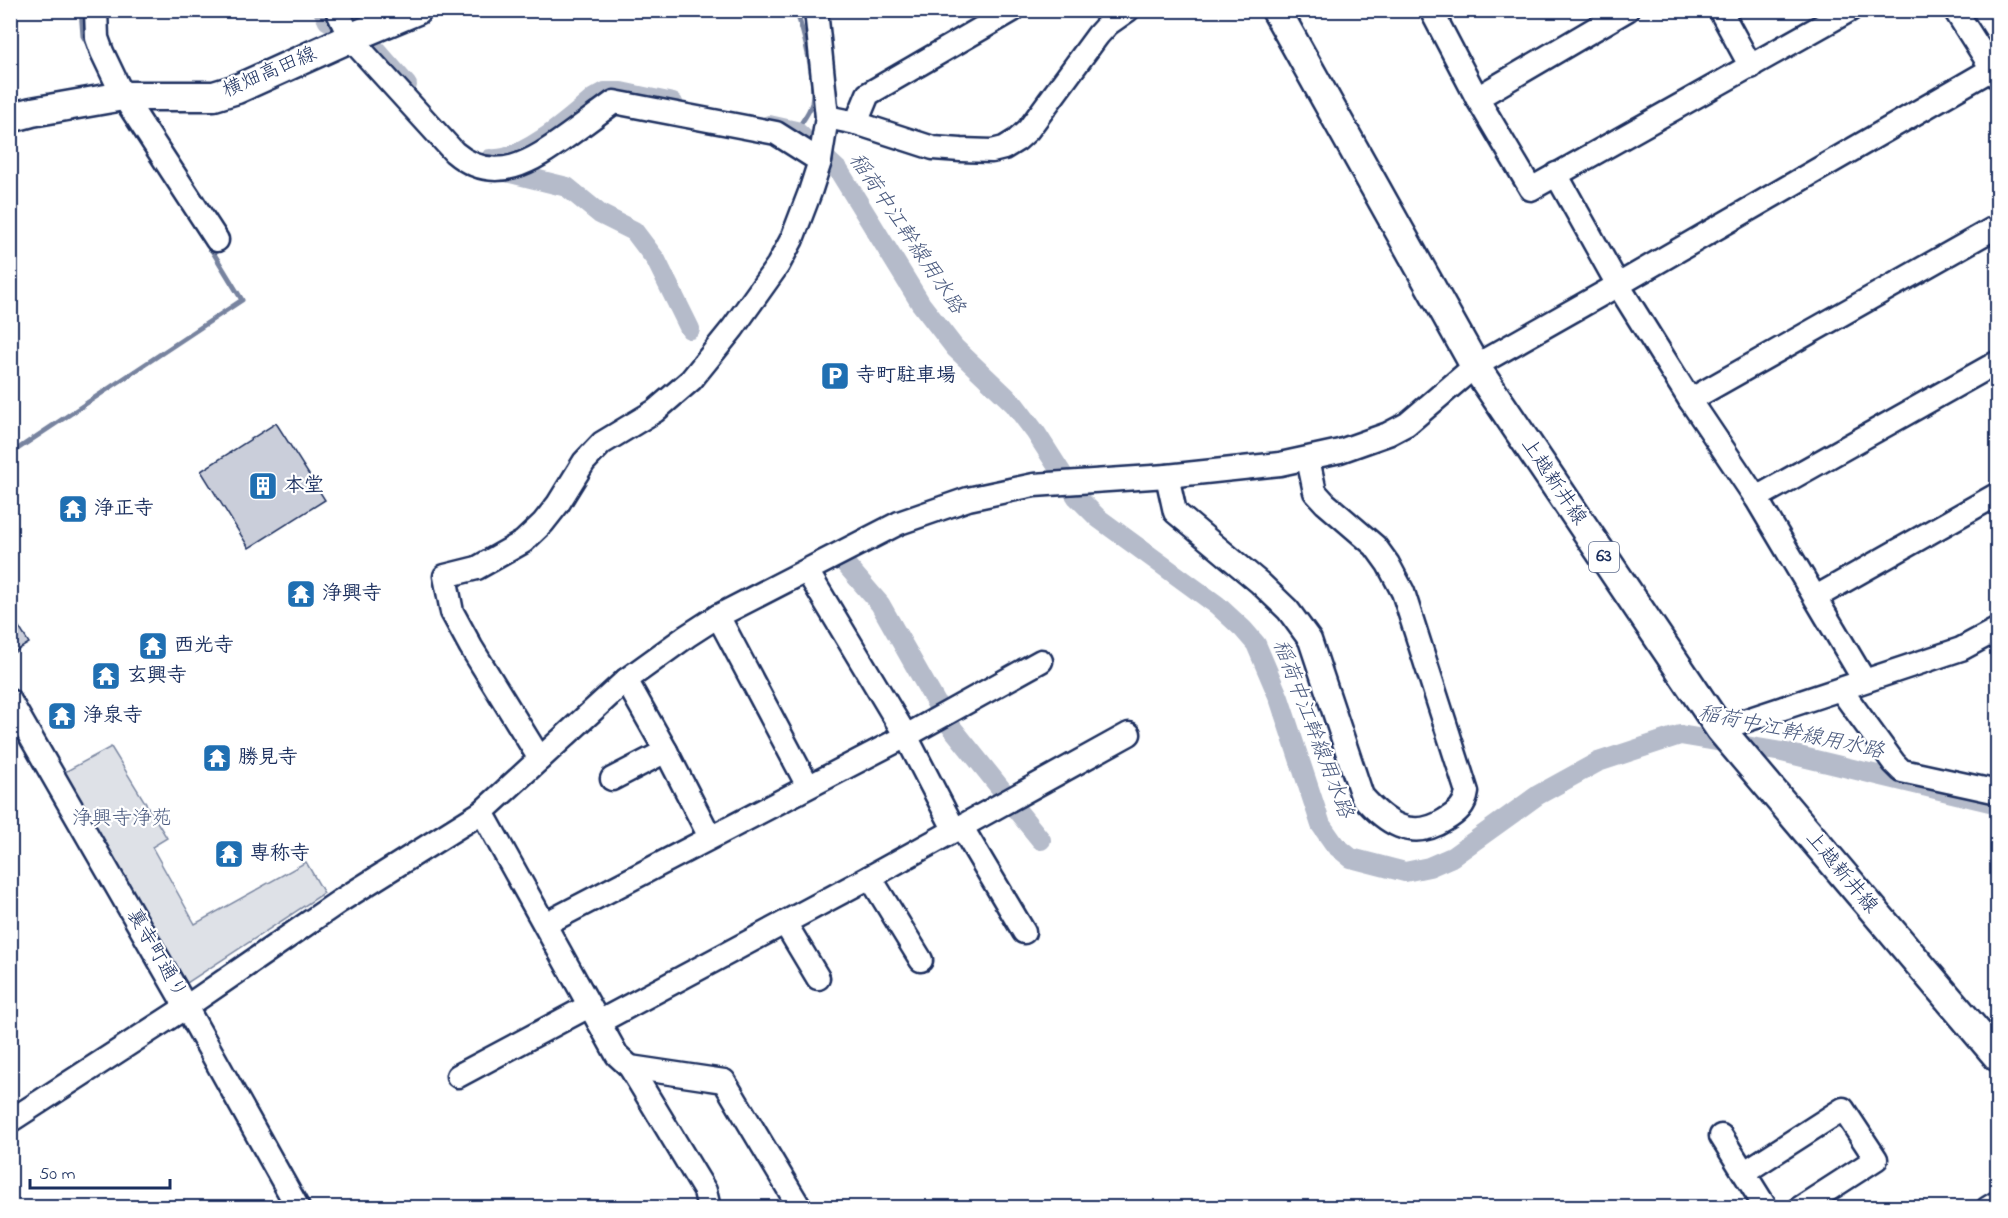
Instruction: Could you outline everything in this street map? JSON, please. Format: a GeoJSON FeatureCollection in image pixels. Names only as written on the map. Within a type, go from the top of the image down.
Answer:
{"type":"FeatureCollection","features":[{"type":"Feature","properties":{"kind":"main road","name":"横畑高田線"},"geometry":{"type":"LineString","coordinates":[[10,118],[123,96],[213,96],[237,89],[417,10]]}},
{"type":"Feature","properties":{"kind":"main road","name":"上越新井線"},"geometry":{"type":"LineString","coordinates":[[1276,10],[1474,366],[1720,729],[1998,1057]]}},
{"type":"Feature","properties":{"kind":"street"},"geometry":{"type":"LineString","coordinates":[[96,10],[97,38],[123,96],[217,240]]}},
{"type":"Feature","properties":{"kind":"street"},"geometry":{"type":"LineString","coordinates":[[337,10],[350,38],[454,152],[472,164],[490,168],[522,165],[540,156],[614,102],[776,133],[820,161]]}},
{"type":"Feature","properties":{"kind":"street"},"geometry":{"type":"LineString","coordinates":[[540,759],[452,612],[445,576],[477,567],[523,542],[543,524],[584,462],[602,443],[655,411],[692,380],[778,265],[792,239],[820,161],[827,117],[816,10]]}},
{"type":"Feature","properties":{"kind":"street"},"geometry":{"type":"LineString","coordinates":[[856,123],[868,94],[1013,10]]}},
{"type":"Feature","properties":{"kind":"street"},"geometry":{"type":"LineString","coordinates":[[827,117],[856,123],[933,148],[978,151],[1004,148],[1017,141],[1028,130],[1098,35],[1108,24],[1128,10]]}},
{"type":"Feature","properties":{"kind":"street"},"geometry":{"type":"LineString","coordinates":[[1431,10],[1477,98],[1531,189],[1850,10]]}},
{"type":"Feature","properties":{"kind":"street"},"geometry":{"type":"LineString","coordinates":[[1477,98],[1626,10]]}},
{"type":"Feature","properties":{"kind":"street"},"geometry":{"type":"LineString","coordinates":[[1720,10],[1751,67]]}},
{"type":"Feature","properties":{"kind":"street"},"geometry":{"type":"LineString","coordinates":[[10,1121],[186,1007],[340,901],[482,812],[626,680],[687,636],[718,616],[899,523],[968,499],[1034,485],[1246,469],[1308,459],[1355,447],[1407,424],[1474,366],[1995,73],[1955,10]]}},
{"type":"Feature","properties":{"kind":"street"},"geometry":{"type":"LineString","coordinates":[[1556,174],[1618,285],[1690,400],[1756,498],[1864,680]]}},
{"type":"Feature","properties":{"kind":"street"},"geometry":{"type":"LineString","coordinates":[[1690,400],[1998,226]]}},
{"type":"Feature","properties":{"kind":"street"},"geometry":{"type":"LineString","coordinates":[[1756,498],[1998,362]]}},
{"type":"Feature","properties":{"kind":"street"},"geometry":{"type":"LineString","coordinates":[[1167,476],[1175,512],[1260,583],[1287,610],[1310,640],[1362,796],[1373,809],[1389,821],[1404,829],[1422,830],[1452,816],[1461,808],[1467,792],[1403,592],[1375,546],[1324,504],[1315,492],[1308,459]]}},
{"type":"Feature","properties":{"kind":"street"},"geometry":{"type":"LineString","coordinates":[[1816,597],[1998,494]]}},
{"type":"Feature","properties":{"kind":"street"},"geometry":{"type":"LineString","coordinates":[[807,571],[958,828],[1024,932]]}},
{"type":"Feature","properties":{"kind":"street"},"geometry":{"type":"LineString","coordinates":[[718,616],[808,786]]}},
{"type":"Feature","properties":{"kind":"street"},"geometry":{"type":"LineString","coordinates":[[1720,729],[1961,649],[1998,629]]}},
{"type":"Feature","properties":{"kind":"street"},"geometry":{"type":"LineString","coordinates":[[545,924],[906,736],[1041,661]]}},
{"type":"Feature","properties":{"kind":"street"},"geometry":{"type":"LineString","coordinates":[[626,680],[710,837]]}},
{"type":"Feature","properties":{"kind":"street"},"geometry":{"type":"LineString","coordinates":[[1841,690],[1902,771],[1998,792]]}},
{"type":"Feature","properties":{"kind":"street","name":"裏寺町通り"},"geometry":{"type":"LineString","coordinates":[[10,701],[186,1007],[298,1208]]}},
{"type":"Feature","properties":{"kind":"street"},"geometry":{"type":"LineString","coordinates":[[458,1076],[785,923],[1129,734]]}},
{"type":"Feature","properties":{"kind":"street"},"geometry":{"type":"LineString","coordinates":[[612,778],[666,751]]}},
{"type":"Feature","properties":{"kind":"street"},"geometry":{"type":"LineString","coordinates":[[482,812],[617,1056],[630,1067],[705,1191],[709,1208]]}},
{"type":"Feature","properties":{"kind":"street"},"geometry":{"type":"LineString","coordinates":[[870,877],[921,960]]}},
{"type":"Feature","properties":{"kind":"street"},"geometry":{"type":"LineString","coordinates":[[785,923],[819,978]]}},
{"type":"Feature","properties":{"kind":"street"},"geometry":{"type":"LineString","coordinates":[[630,1067],[724,1081],[800,1208]]}},
{"type":"Feature","properties":{"kind":"street"},"geometry":{"type":"LineString","coordinates":[[1745,1172],[1843,1109],[1876,1159],[1800,1208]]}},
{"type":"Feature","properties":{"kind":"street"},"geometry":{"type":"LineString","coordinates":[[1722,1136],[1766,1208]]}},
{"type":"Feature","properties":{"kind":"green space","name":"浄興寺浄苑"},"geometry":{"type":"Polygon","coordinates":[[[111,747],[167,838],[152,847],[195,924],[306,862],[324,893],[187,983],[61,774],[111,747]]]}},
{"type":"Feature","properties":{"kind":"building","name":"本堂"},"geometry":{"type":"Polygon","coordinates":[[[276,423],[325,500],[249,548],[201,471],[276,423]]]}},
{"type":"Feature","properties":{"kind":"building"},"geometry":{"type":"Polygon","coordinates":[[[10,613],[29,643],[10,655],[10,613]]]}},
{"type":"Feature","properties":{"kind":"waterway"},"geometry":{"type":"LineString","coordinates":[[81,10],[83,36],[89,46]]}},
{"type":"Feature","properties":{"kind":"waterway"},"geometry":{"type":"LineString","coordinates":[[323,10],[328,21]]}},
{"type":"Feature","properties":{"kind":"waterway","name":"稲荷中江幹線用水路"},"geometry":{"type":"LineString","coordinates":[[352,10],[370,43],[407,85]]}},
{"type":"Feature","properties":{"kind":"waterway"},"geometry":{"type":"LineString","coordinates":[[796,10],[808,57],[813,93],[809,110],[796,131]]}},
{"type":"Feature","properties":{"kind":"waterway","name":"稲荷中江幹線用水路"},"geometry":{"type":"LineString","coordinates":[[490,159],[517,154],[531,146],[605,92],[621,92],[673,103]]}},
{"type":"Feature","properties":{"kind":"waterway","name":"稲荷中江幹線用水路"},"geometry":{"type":"LineString","coordinates":[[769,125],[796,131],[839,171],[921,304],[955,348],[1014,404],[1036,433],[1077,497],[1098,518],[1217,605],[1256,644],[1279,698],[1321,825],[1335,845],[1351,858],[1405,872],[1429,867],[1452,857],[1538,795],[1598,762],[1680,735],[1782,752],[1998,804]]}},
{"type":"Feature","properties":{"kind":"waterway"},"geometry":{"type":"LineString","coordinates":[[495,171],[567,187],[600,214],[634,231],[656,260],[690,329]]}},
{"type":"Feature","properties":{"kind":"waterway"},"geometry":{"type":"LineString","coordinates":[[10,454],[242,300],[208,244]]}},
{"type":"Feature","properties":{"kind":"waterway"},"geometry":{"type":"LineString","coordinates":[[842,560],[880,604],[939,708]]}},
{"type":"Feature","properties":{"kind":"waterway"},"geometry":{"type":"LineString","coordinates":[[945,719],[1006,795]]}},
{"type":"Feature","properties":{"kind":"waterway"},"geometry":{"type":"LineString","coordinates":[[1011,803],[1041,840]]}},
{"type":"Feature","properties":{"kind":"place","name":"寺町駐車場"},"geometry":{"type":"Point","coordinates":[835,376]}},
{"type":"Feature","properties":{"kind":"place","name":"本堂"},"geometry":{"type":"Point","coordinates":[263,486]}},
{"type":"Feature","properties":{"kind":"place","name":"浄正寺"},"geometry":{"type":"Point","coordinates":[73,509]}},
{"type":"Feature","properties":{"kind":"place","name":"浄興寺"},"geometry":{"type":"Point","coordinates":[301,594]}},
{"type":"Feature","properties":{"kind":"place","name":"西光寺"},"geometry":{"type":"Point","coordinates":[153,646]}},
{"type":"Feature","properties":{"kind":"place","name":"玄興寺"},"geometry":{"type":"Point","coordinates":[106,676]}},
{"type":"Feature","properties":{"kind":"place","name":"浄泉寺"},"geometry":{"type":"Point","coordinates":[62,716]}},
{"type":"Feature","properties":{"kind":"place","name":"勝見寺"},"geometry":{"type":"Point","coordinates":[217,758]}},
{"type":"Feature","properties":{"kind":"place","name":"専称寺"},"geometry":{"type":"Point","coordinates":[229,854]}}]}
